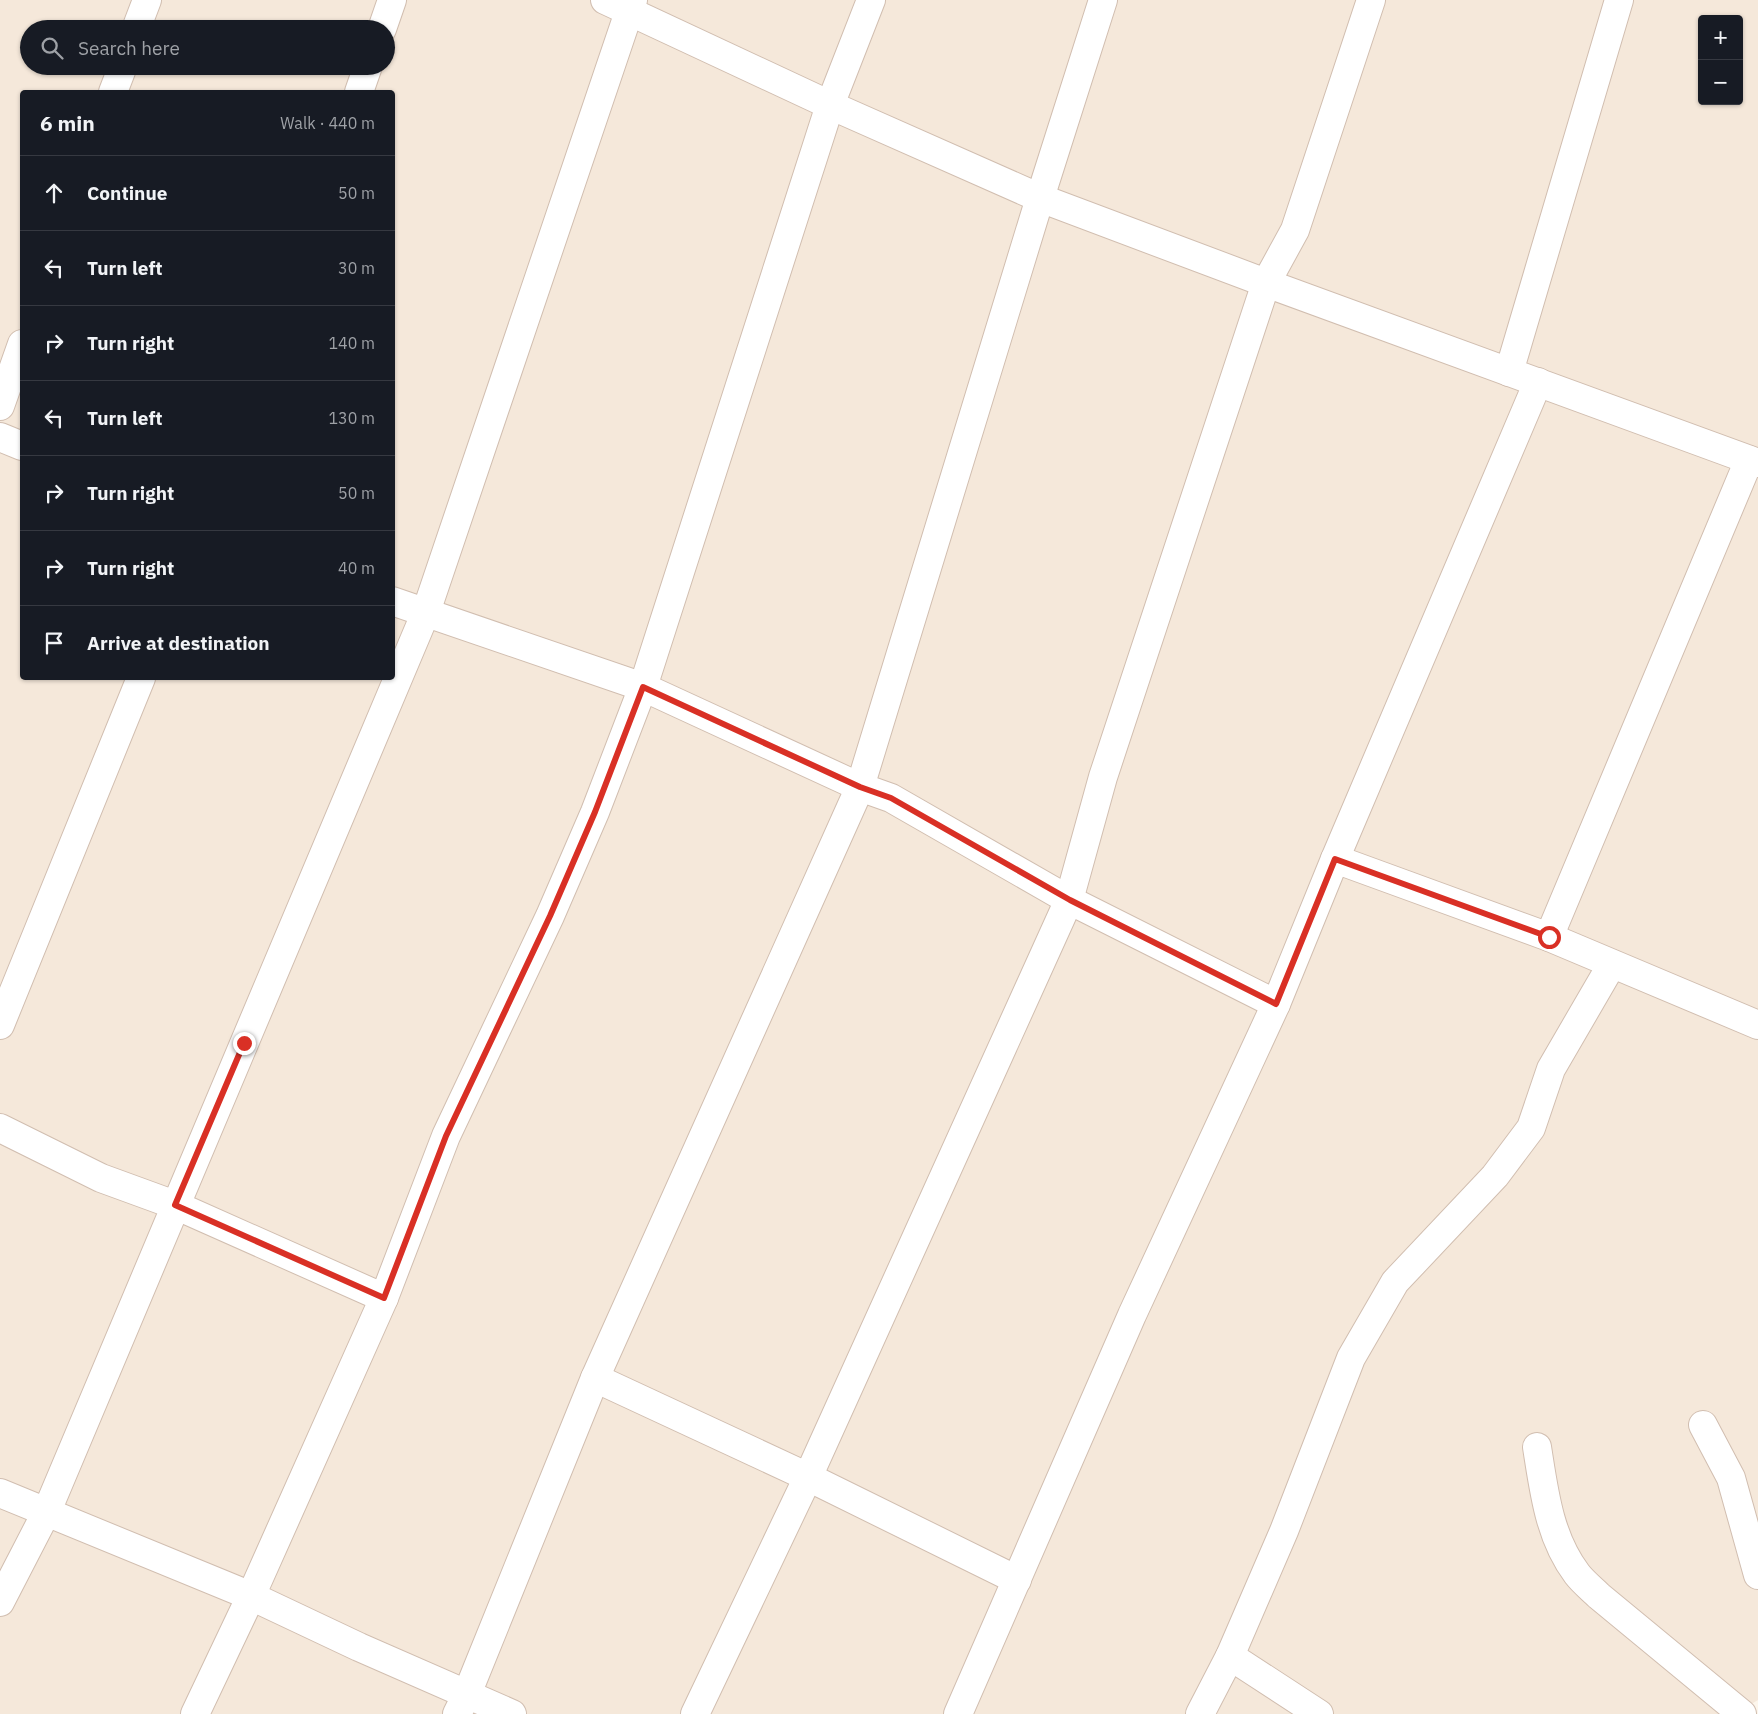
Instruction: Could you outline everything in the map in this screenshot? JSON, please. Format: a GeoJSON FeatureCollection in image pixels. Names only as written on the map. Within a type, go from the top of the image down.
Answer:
{"type":"FeatureCollection","features":[{"type":"Feature","properties":{"kind":"street"},"geometry":{"type":"LineString","coordinates":[[139,20],[147,0]]}},
{"type":"Feature","properties":{"kind":"street"},"geometry":{"type":"LineString","coordinates":[[385,20],[392,0]]}},
{"type":"Feature","properties":{"kind":"street"},"geometry":{"type":"LineString","coordinates":[[195,1714],[251,1596],[384,1298],[446,1136],[550,916],[595,812],[643,687],[830,105],[871,0]]}},
{"type":"Feature","properties":{"kind":"street"},"geometry":{"type":"LineString","coordinates":[[462,1704],[595,1378],[860,787],[1040,198],[1103,0]]}},
{"type":"Feature","properties":{"kind":"street"},"geometry":{"type":"LineString","coordinates":[[695,1714],[808,1477],[1070,900],[1103,777],[1266,283],[1295,230],[1371,0]]}},
{"type":"Feature","properties":{"kind":"street"},"geometry":{"type":"LineString","coordinates":[[1509,372],[1619,0]]}},
{"type":"Feature","properties":{"kind":"street"},"geometry":{"type":"LineString","coordinates":[[0,1602],[47,1511],[426,612],[623,4],[830,105],[1040,198],[1266,283],[1754,461],[1549,937]]}},
{"type":"Feature","properties":{"kind":"street"},"geometry":{"type":"LineString","coordinates":[[114,90],[120,75]]}},
{"type":"Feature","properties":{"kind":"street"},"geometry":{"type":"LineString","coordinates":[[360,90],[365,75]]}},
{"type":"Feature","properties":{"kind":"street"},"geometry":{"type":"LineString","coordinates":[[0,406],[20,350]]}},
{"type":"Feature","properties":{"kind":"street"},"geometry":{"type":"LineString","coordinates":[[958,1714],[1132,1315],[1276,1004],[1335,859],[1538,382]]}},
{"type":"Feature","properties":{"kind":"street"},"geometry":{"type":"LineString","coordinates":[[0,437],[20,445]]}},
{"type":"Feature","properties":{"kind":"street"},"geometry":{"type":"LineString","coordinates":[[395,602],[643,687],[860,787],[891,798],[1070,900],[1276,1004]]}},
{"type":"Feature","properties":{"kind":"street"},"geometry":{"type":"LineString","coordinates":[[0,1025],[140,680]]}},
{"type":"Feature","properties":{"kind":"street"},"geometry":{"type":"LineString","coordinates":[[1335,859],[1549,937],[1758,1025]]}},
{"type":"Feature","properties":{"kind":"street"},"geometry":{"type":"LineString","coordinates":[[1200,1714],[1230,1656],[1284,1531],[1351,1358],[1396,1282],[1495,1176],[1531,1128],[1551,1069],[1612,964]]}},
{"type":"Feature","properties":{"kind":"street"},"geometry":{"type":"LineString","coordinates":[[0,1128],[101,1178],[175,1205],[384,1298]]}},
{"type":"Feature","properties":{"kind":"street"},"geometry":{"type":"LineString","coordinates":[[595,1378],[808,1477],[1018,1580]]}},
{"type":"Feature","properties":{"kind":"street"},"geometry":{"type":"LineString","coordinates":[[1703,1425],[1731,1478],[1758,1575]]}},
{"type":"Feature","properties":{"kind":"street"},"geometry":{"type":"LineString","coordinates":[[1537,1447],[1549,1519],[1564,1554],[1577,1575],[1599,1596],[1742,1714]]}},
{"type":"Feature","properties":{"kind":"street"},"geometry":{"type":"LineString","coordinates":[[0,1493],[251,1596],[359,1647],[462,1704],[512,1714]]}},
{"type":"Feature","properties":{"kind":"street"},"geometry":{"type":"LineString","coordinates":[[1230,1656],[1319,1714]]}},
{"type":"Feature","properties":{"kind":"shaded area"},"geometry":{"type":"Polygon","coordinates":[[[0,0],[1758,0],[1758,1700],[1735,1714],[0,1714],[0,0]]]}},
{"type":"Feature","properties":{"kind":"route"},"geometry":{"type":"LineString","coordinates":[[244,1043],[175,1205],[384,1298],[446,1136],[550,916],[595,812],[643,687],[860,787],[891,798],[1070,900],[1276,1004],[1335,859],[1549,937]]}}]}
